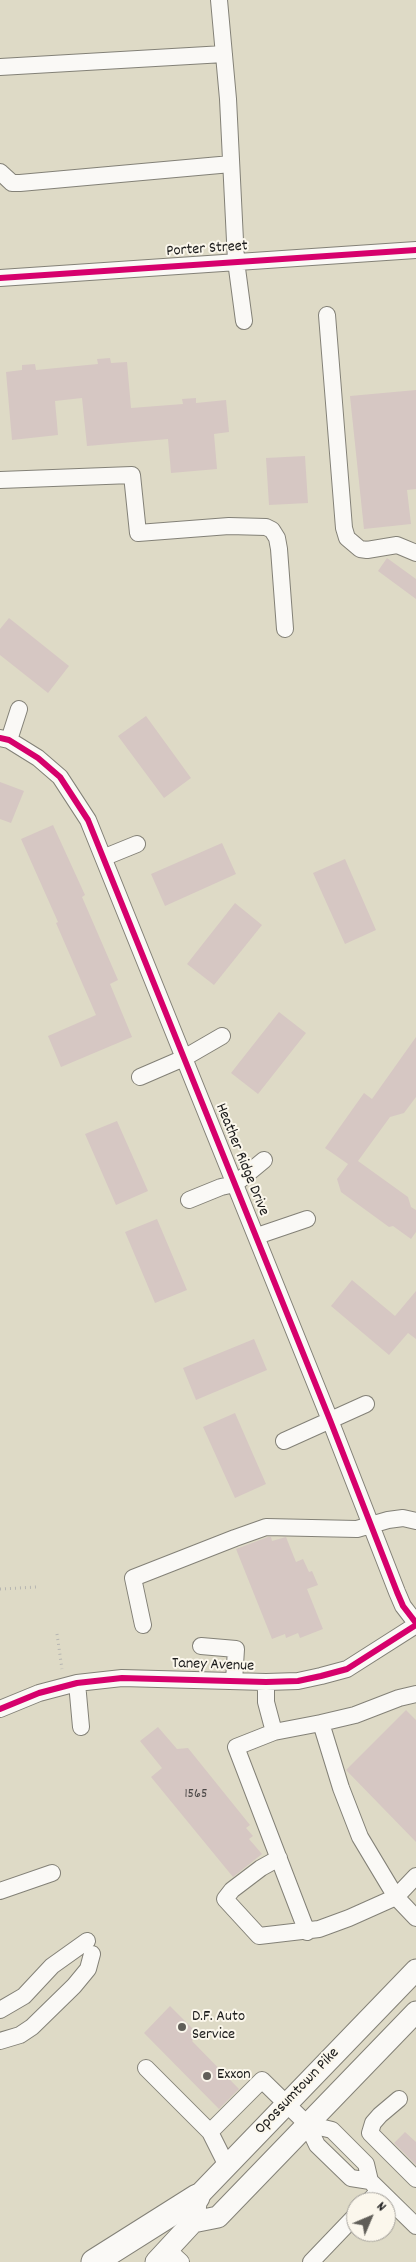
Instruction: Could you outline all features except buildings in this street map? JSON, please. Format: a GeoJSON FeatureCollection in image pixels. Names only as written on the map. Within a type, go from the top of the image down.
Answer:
{"type":"FeatureCollection","features":[{"type":"Feature","properties":{"kind":"highway"},"geometry":{"type":"LineString","coordinates":[[94,2262],[197,2197]]}},
{"type":"Feature","properties":{"kind":"main road","name":"Opossumtown Pike"},"geometry":{"type":"LineString","coordinates":[[197,2197],[416,1970]]}},
{"type":"Feature","properties":{"kind":"main road","name":"Opossumtown Pike"},"geometry":{"type":"LineString","coordinates":[[193,2222],[218,2217],[416,2012]]}},
{"type":"Feature","properties":{"kind":"main road"},"geometry":{"type":"LineString","coordinates":[[168,2258],[193,2222],[197,2197]]}},
{"type":"Feature","properties":{"kind":"street"},"geometry":{"type":"LineString","coordinates":[[219,0],[236,261],[244,321]]}},
{"type":"Feature","properties":{"kind":"street"},"geometry":{"type":"LineString","coordinates":[[0,67],[224,54]]}},
{"type":"Feature","properties":{"kind":"street"},"geometry":{"type":"LineString","coordinates":[[0,172],[12,182],[20,183],[231,164]]}},
{"type":"Feature","properties":{"kind":"street","name":"Porter Street"},"geometry":{"type":"LineString","coordinates":[[0,278],[416,250]]}},
{"type":"Feature","properties":{"kind":"street"},"geometry":{"type":"LineString","coordinates":[[327,315],[344,528],[347,538],[360,549],[367,550],[397,545],[416,553]]}},
{"type":"Feature","properties":{"kind":"street"},"geometry":{"type":"LineString","coordinates":[[0,480],[132,475],[138,533],[258,525],[272,530],[277,538],[279,549],[285,629]]}},
{"type":"Feature","properties":{"kind":"street"},"geometry":{"type":"LineString","coordinates":[[5,739],[19,709]]}},
{"type":"Feature","properties":{"kind":"street","name":"Heather Ridge Drive"},"geometry":{"type":"LineString","coordinates":[[5,739],[38,758],[60,777],[88,820],[105,857],[257,1236],[403,1606],[416,1624]]}},
{"type":"Feature","properties":{"kind":"street"},"geometry":{"type":"LineString","coordinates":[[105,857],[137,844]]}},
{"type":"Feature","properties":{"kind":"street"},"geometry":{"type":"LineString","coordinates":[[140,1077],[184,1058],[222,1036]]}},
{"type":"Feature","properties":{"kind":"street"},"geometry":{"type":"LineString","coordinates":[[189,1200],[221,1187],[235,1184],[264,1160]]}},
{"type":"Feature","properties":{"kind":"street"},"geometry":{"type":"LineString","coordinates":[[257,1236],[307,1219]]}},
{"type":"Feature","properties":{"kind":"street"},"geometry":{"type":"LineString","coordinates":[[284,1441],[366,1404]]}},
{"type":"Feature","properties":{"kind":"street"},"geometry":{"type":"LineString","coordinates":[[143,1625],[133,1578],[266,1527],[357,1529],[403,1518],[416,1521]]}},
{"type":"Feature","properties":{"kind":"street","name":"Taney Avenue"},"geometry":{"type":"LineString","coordinates":[[0,1709],[39,1693],[77,1683],[139,1678],[266,1682],[298,1681],[346,1669],[416,1624]]}},
{"type":"Feature","properties":{"kind":"street"},"geometry":{"type":"LineString","coordinates":[[201,1646],[236,1649],[234,1680]]}},
{"type":"Feature","properties":{"kind":"street"},"geometry":{"type":"LineString","coordinates":[[266,1682],[266,1702],[274,1732]]}},
{"type":"Feature","properties":{"kind":"street"},"geometry":{"type":"LineString","coordinates":[[77,1683],[82,1727]]}},
{"type":"Feature","properties":{"kind":"street"},"geometry":{"type":"LineString","coordinates":[[306,1932],[236,1747],[274,1732],[356,1715],[398,1698],[416,1694]]}},
{"type":"Feature","properties":{"kind":"street"},"geometry":{"type":"LineString","coordinates":[[321,1723],[341,1788],[360,1837],[396,1897],[416,1918]]}},
{"type":"Feature","properties":{"kind":"street"},"geometry":{"type":"LineString","coordinates":[[279,1858],[261,1868],[232,1890],[225,1898],[259,1936],[306,1932],[349,1918],[396,1897],[416,1876]]}},
{"type":"Feature","properties":{"kind":"street"},"geometry":{"type":"LineString","coordinates":[[0,1891],[52,1874]]}},
{"type":"Feature","properties":{"kind":"street"},"geometry":{"type":"LineString","coordinates":[[0,2010],[24,1996],[52,1966],[90,1948],[88,1969],[74,1986],[32,2027],[20,2035],[0,2041]]}},
{"type":"Feature","properties":{"kind":"street"},"geometry":{"type":"LineString","coordinates":[[146,2068],[210,2132],[227,2166]]}},
{"type":"Feature","properties":{"kind":"street"},"geometry":{"type":"LineString","coordinates":[[210,2132],[262,2080],[307,2124],[317,2145],[351,2178],[372,2191],[416,2226]]}},
{"type":"Feature","properties":{"kind":"street"},"geometry":{"type":"LineString","coordinates":[[399,2099],[380,2114],[373,2123],[370,2134],[416,2178]]}},
{"type":"Feature","properties":{"kind":"street"},"geometry":{"type":"LineString","coordinates":[[310,2262],[346,2225]]}},
{"type":"Feature","properties":{"kind":"path"},"geometry":{"type":"LineString","coordinates":[[0,1589],[37,1587]]}},
{"type":"Feature","properties":{"kind":"path"},"geometry":{"type":"LineString","coordinates":[[57,1634],[62,1669]]}},
{"type":"Feature","properties":{"kind":"cycle path"},"geometry":{"type":"LineString","coordinates":[[0,278],[416,250]]}},
{"type":"Feature","properties":{"kind":"cycle path"},"geometry":{"type":"LineString","coordinates":[[0,738],[9,740],[38,758],[60,777],[88,820],[330,1420],[397,1592],[403,1606],[416,1623]]}},
{"type":"Feature","properties":{"kind":"cycle path"},"geometry":{"type":"LineString","coordinates":[[0,1709],[39,1693],[77,1683],[122,1678],[266,1682],[298,1681],[347,1669],[416,1625]]}},
{"type":"Feature","properties":{"kind":"place","name":"D.F. Auto Service"},"geometry":{"type":"Point","coordinates":[182,2027]}},
{"type":"Feature","properties":{"kind":"place","name":"Exxon"},"geometry":{"type":"Point","coordinates":[207,2076]}}]}
